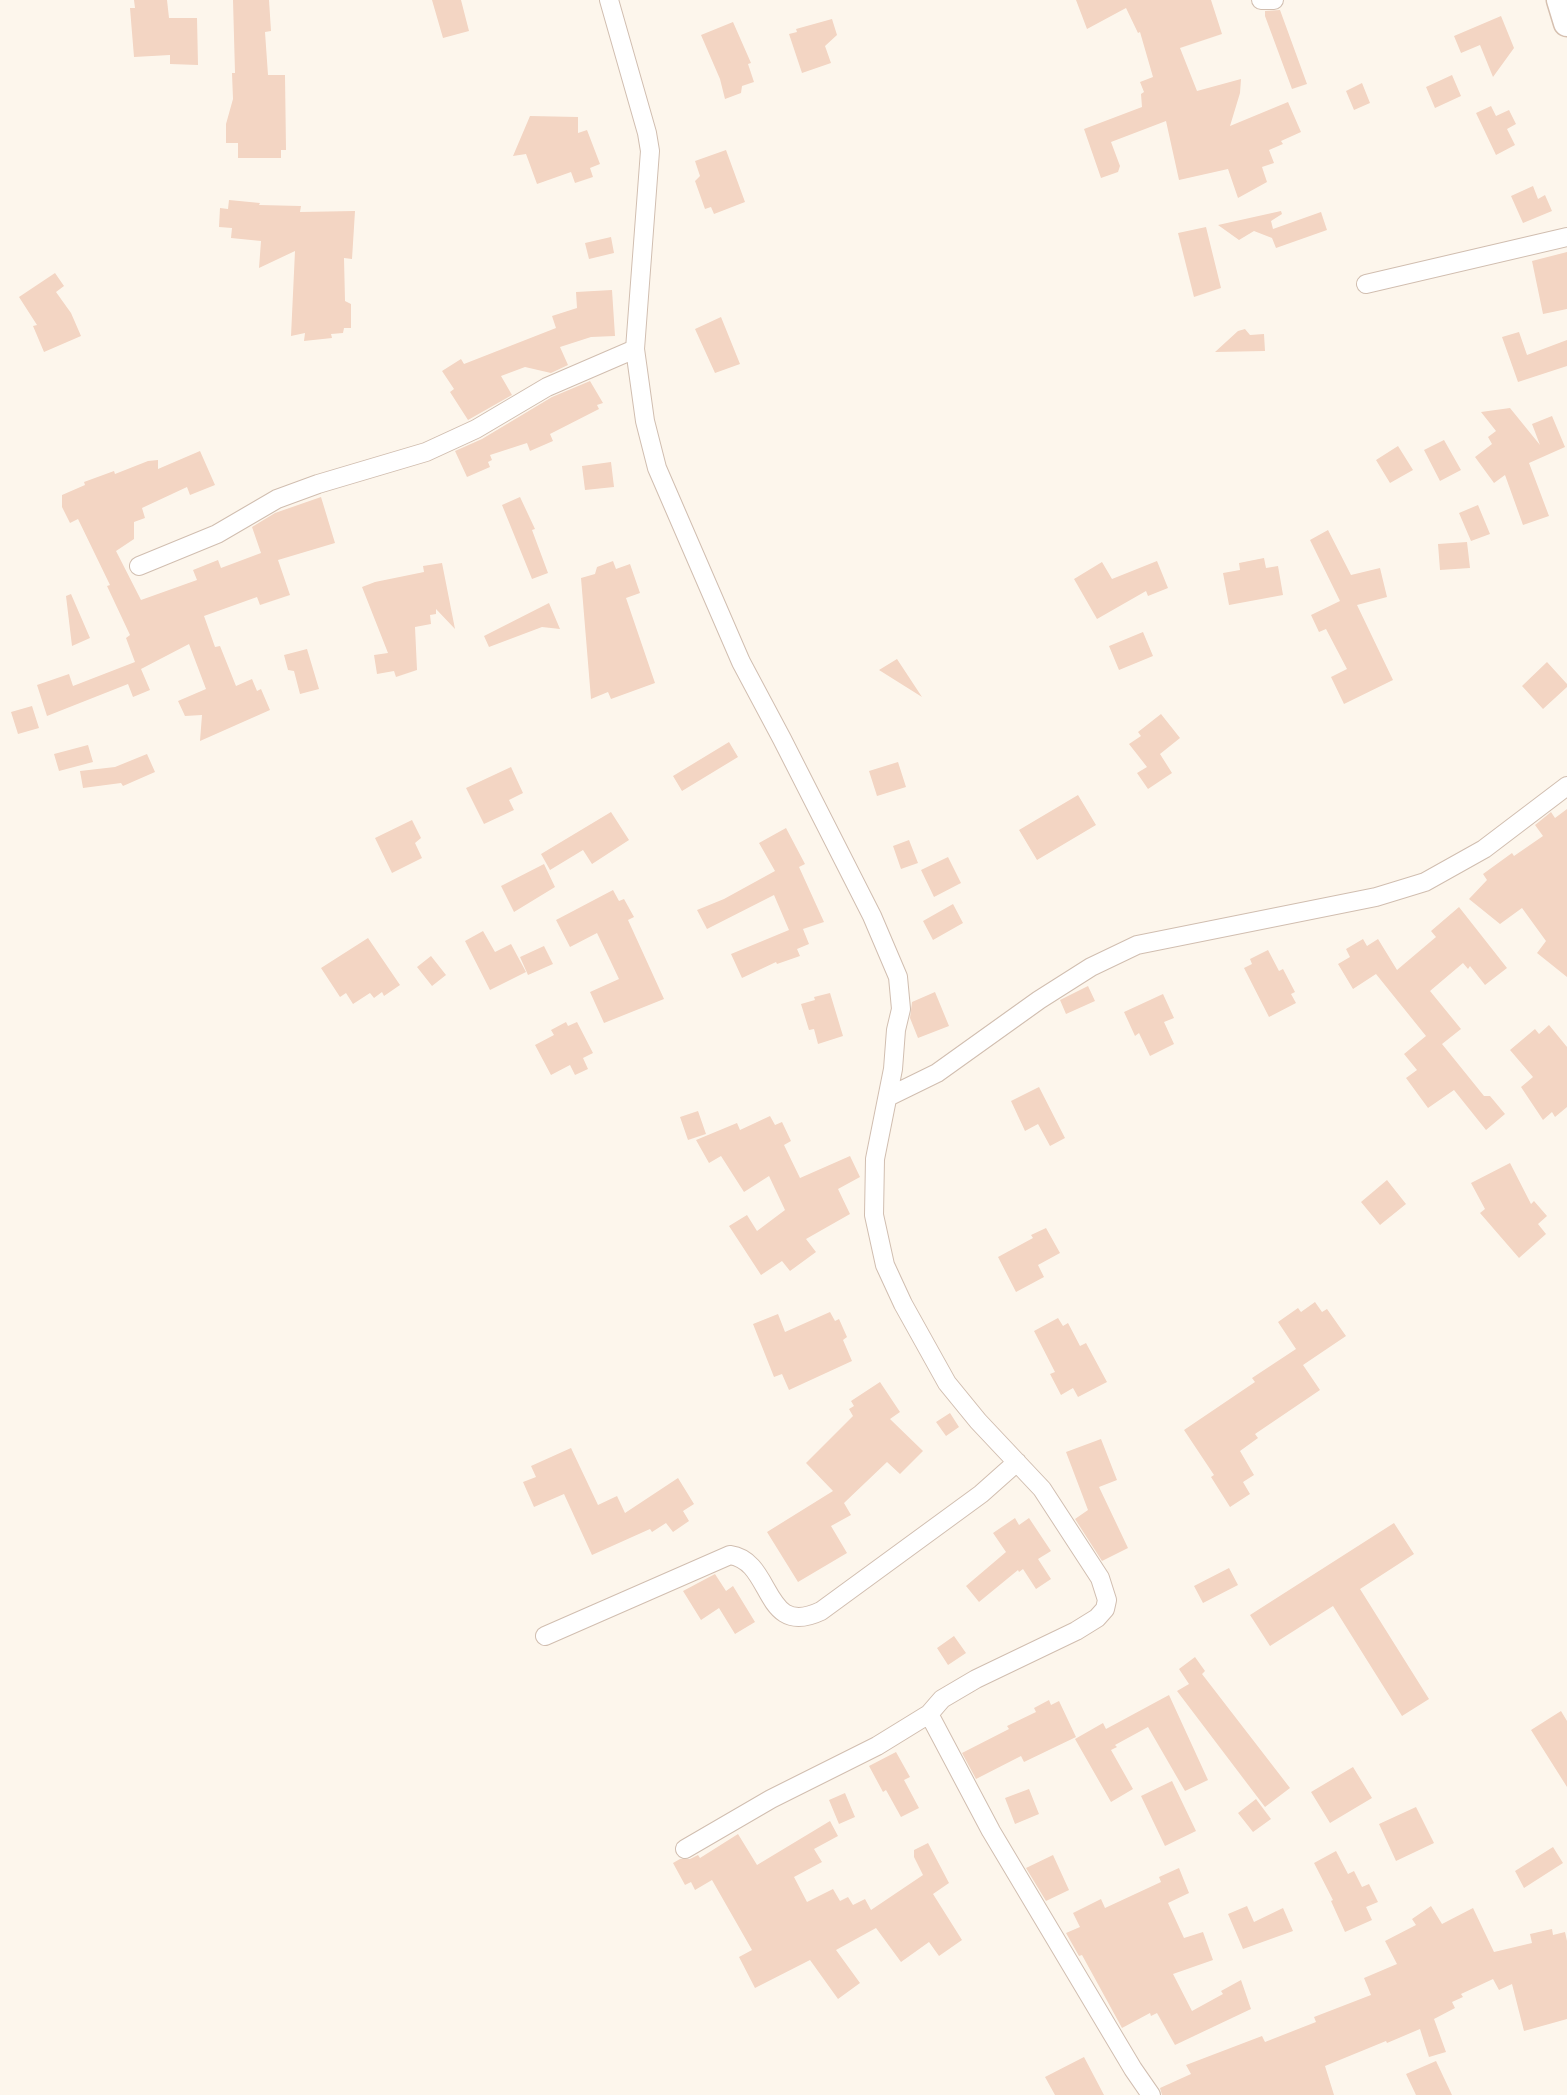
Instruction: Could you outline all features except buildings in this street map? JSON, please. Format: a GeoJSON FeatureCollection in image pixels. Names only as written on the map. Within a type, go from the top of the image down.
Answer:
{"type":"FeatureCollection","features":[{"type":"Feature","properties":{"kind":"street"},"geometry":{"type":"LineString","coordinates":[[609,0],[650,151],[635,349],[645,421],[657,468],[741,662],[872,916],[898,977],[901,1009],[888,1097],[875,1159],[874,1215],[885,1265],[903,1304],[947,1383],[1042,1489],[1100,1578],[1107,1600],[1105,1609],[1097,1618],[1048,1646],[976,1679],[942,1699],[929,1714],[877,1746],[771,1799],[685,1849]]}},
{"type":"Feature","properties":{"kind":"street"},"geometry":{"type":"LineString","coordinates":[[1261,0],[1274,0]]}},
{"type":"Feature","properties":{"kind":"street"},"geometry":{"type":"LineString","coordinates":[[1560,0],[1567,23]]}},
{"type":"Feature","properties":{"kind":"street"},"geometry":{"type":"LineString","coordinates":[[1366,285],[1567,237]]}},
{"type":"Feature","properties":{"kind":"street"},"geometry":{"type":"LineString","coordinates":[[139,566],[217,534],[277,499],[426,452],[476,429],[547,387],[635,349]]}},
{"type":"Feature","properties":{"kind":"street"},"geometry":{"type":"LineString","coordinates":[[888,1097],[937,1073],[1039,1000],[1091,967],[1137,945],[1376,897],[1425,881],[1484,849],[1567,786]]}},
{"type":"Feature","properties":{"kind":"street"},"geometry":{"type":"LineString","coordinates":[[545,1636],[730,1555],[742,1557],[754,1569],[780,1611],[794,1617],[807,1617],[821,1611],[981,1494],[1017,1462]]}},
{"type":"Feature","properties":{"kind":"street"},"geometry":{"type":"LineString","coordinates":[[929,1714],[1023,1886],[1133,2069],[1152,2095]]}}]}
